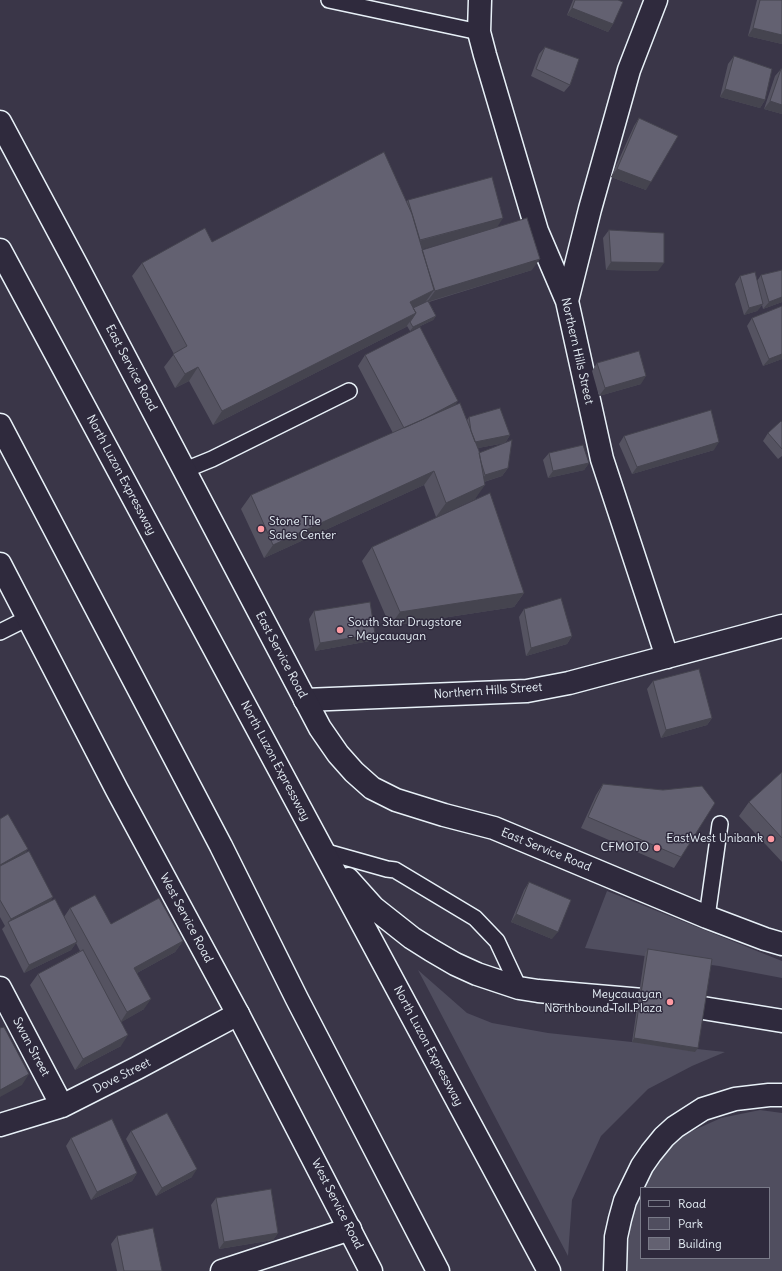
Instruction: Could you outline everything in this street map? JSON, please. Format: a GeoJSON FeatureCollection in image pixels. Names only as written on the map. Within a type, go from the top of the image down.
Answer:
{"type":"FeatureCollection","features":[{"type":"Feature","properties":{"kind":"main road","name":"Northern Hills Street"},"geometry":{"type":"LineString","coordinates":[[480,0],[479,32],[538,231],[567,301],[602,459],[667,657]]}},
{"type":"Feature","properties":{"kind":"main road"},"geometry":{"type":"LineString","coordinates":[[567,301],[590,210],[629,70],[656,0]]}},
{"type":"Feature","properties":{"kind":"main road","name":"East Service Road"},"geometry":{"type":"LineString","coordinates":[[0,122],[185,470],[304,700],[320,728],[338,754],[354,772],[372,788],[396,800],[444,815],[494,828],[707,917],[782,944]]}},
{"type":"Feature","properties":{"kind":"main road","name":"North Luzon Expressway"},"geometry":{"type":"LineString","coordinates":[[0,250],[549,1271]]}},
{"type":"Feature","properties":{"kind":"main road"},"geometry":{"type":"LineString","coordinates":[[0,425],[221,846],[297,999],[438,1271]]}},
{"type":"Feature","properties":{"kind":"main road","name":"West Service Road"},"geometry":{"type":"LineString","coordinates":[[0,564],[117,790],[238,1014],[371,1271]]}},
{"type":"Feature","properties":{"kind":"main road","name":"Northern Hills Street"},"geometry":{"type":"LineString","coordinates":[[304,700],[527,690],[569,683],[782,626]]}},
{"type":"Feature","properties":{"kind":"main road"},"geometry":{"type":"LineString","coordinates":[[324,851],[374,908],[412,938],[477,974],[520,988],[538,992],[666,1002],[724,1010],[782,1021]]}},
{"type":"Feature","properties":{"kind":"main road","name":"Swan Street"},"geometry":{"type":"LineString","coordinates":[[0,988],[62,1106]]}},
{"type":"Feature","properties":{"kind":"main road","name":"Dove Street"},"geometry":{"type":"LineString","coordinates":[[0,1125],[62,1106],[238,1014]]}},
{"type":"Feature","properties":{"kind":"main road"},"geometry":{"type":"LineString","coordinates":[[615,1271],[616,1237],[625,1201],[642,1166],[664,1138],[675,1127],[703,1110],[735,1099],[782,1095]]}},
{"type":"Feature","properties":{"kind":"main road"},"geometry":{"type":"LineString","coordinates":[[222,1271],[350,1229]]}},
{"type":"Feature","properties":{"kind":"lane"},"geometry":{"type":"LineString","coordinates":[[329,0],[479,32]]}},
{"type":"Feature","properties":{"kind":"lane"},"geometry":{"type":"LineString","coordinates":[[185,470],[212,459],[349,390]]}},
{"type":"Feature","properties":{"kind":"lane"},"geometry":{"type":"LineString","coordinates":[[0,632],[28,618]]}},
{"type":"Feature","properties":{"kind":"lane"},"geometry":{"type":"LineString","coordinates":[[707,917],[720,824]]}},
{"type":"Feature","properties":{"kind":"lane"},"geometry":{"type":"LineString","coordinates":[[324,851],[395,870],[475,918],[497,941],[520,988]]}},
{"type":"Feature","properties":{"kind":"green space"},"geometry":{"type":"Polygon","coordinates":[[[607,891],[782,961],[782,978],[719,966],[585,948],[607,891]]]}},
{"type":"Feature","properties":{"kind":"green space"},"geometry":{"type":"Polygon","coordinates":[[[418,970],[467,1013],[492,1023],[548,1033],[725,1052],[692,1066],[648,1089],[601,1136],[572,1200],[568,1256],[418,970]]]}},
{"type":"Feature","properties":{"kind":"green space"},"geometry":{"type":"Polygon","coordinates":[[[760,1110],[782,1113],[782,1271],[628,1271],[626,1264],[632,1216],[640,1196],[640,1259],[770,1259],[770,1187],[643,1187],[649,1173],[681,1136],[721,1118],[760,1110]]]}},
{"type":"Feature","properties":{"kind":"building"},"geometry":{"type":"Polygon","coordinates":[[[575,0],[618,0],[623,2],[613,24],[572,8],[575,0]]]}},
{"type":"Feature","properties":{"kind":"building"},"geometry":{"type":"Polygon","coordinates":[[[760,0],[782,0],[782,35],[753,28],[760,0]]]}},
{"type":"Feature","properties":{"kind":"building"},"geometry":{"type":"Polygon","coordinates":[[[545,47],[579,59],[570,85],[536,69],[545,47]]]}},
{"type":"Feature","properties":{"kind":"building"},"geometry":{"type":"Polygon","coordinates":[[[734,56],[772,69],[765,100],[725,89],[734,56]]]}},
{"type":"Feature","properties":{"kind":"building"},"geometry":{"type":"Polygon","coordinates":[[[782,69],[782,105],[770,101],[782,69]]]}},
{"type":"Feature","properties":{"kind":"building"},"geometry":{"type":"Polygon","coordinates":[[[639,118],[678,136],[651,182],[617,169],[639,118]]]}},
{"type":"Feature","properties":{"kind":"building"},"geometry":{"type":"Polygon","coordinates":[[[384,152],[412,214],[434,290],[410,302],[416,313],[222,411],[198,367],[185,374],[173,354],[187,346],[142,263],[205,228],[212,242],[384,152]]]}},
{"type":"Feature","properties":{"kind":"building"},"geometry":{"type":"Polygon","coordinates":[[[492,177],[503,218],[420,240],[408,200],[492,177]]]}},
{"type":"Feature","properties":{"kind":"building"},"geometry":{"type":"Polygon","coordinates":[[[527,218],[540,259],[435,291],[422,250],[527,218]]]}},
{"type":"Feature","properties":{"kind":"building"},"geometry":{"type":"Polygon","coordinates":[[[609,230],[664,233],[664,263],[611,262],[609,230]]]}},
{"type":"Feature","properties":{"kind":"building"},"geometry":{"type":"Polygon","coordinates":[[[782,270],[782,297],[769,302],[761,275],[782,270]]]}},
{"type":"Feature","properties":{"kind":"building"},"geometry":{"type":"Polygon","coordinates":[[[755,272],[763,304],[749,308],[740,276],[755,272]]]}},
{"type":"Feature","properties":{"kind":"building"},"geometry":{"type":"Polygon","coordinates":[[[428,301],[436,316],[413,327],[410,322],[416,313],[413,308],[428,301]]]}},
{"type":"Feature","properties":{"kind":"building"},"geometry":{"type":"Polygon","coordinates":[[[782,306],[782,354],[769,359],[752,318],[782,306]]]}},
{"type":"Feature","properties":{"kind":"building"},"geometry":{"type":"Polygon","coordinates":[[[420,327],[458,401],[404,428],[365,355],[420,327]]]}},
{"type":"Feature","properties":{"kind":"building"},"geometry":{"type":"Polygon","coordinates":[[[639,351],[646,376],[605,388],[597,363],[639,351]]]}},
{"type":"Feature","properties":{"kind":"building"},"geometry":{"type":"Polygon","coordinates":[[[460,403],[479,451],[485,485],[446,503],[434,471],[273,545],[251,495],[460,403]]]}},
{"type":"Feature","properties":{"kind":"building"},"geometry":{"type":"Polygon","coordinates":[[[500,408],[510,435],[475,442],[471,431],[469,417],[500,408]]]}},
{"type":"Feature","properties":{"kind":"building"},"geometry":{"type":"Polygon","coordinates":[[[711,410],[719,442],[637,467],[624,436],[711,410]]]}},
{"type":"Feature","properties":{"kind":"building"},"geometry":{"type":"Polygon","coordinates":[[[781,421],[782,422],[782,449],[768,433],[781,421]]]}},
{"type":"Feature","properties":{"kind":"building"},"geometry":{"type":"Polygon","coordinates":[[[512,440],[508,468],[485,475],[479,453],[512,440]]]}},
{"type":"Feature","properties":{"kind":"building"},"geometry":{"type":"Polygon","coordinates":[[[583,445],[589,463],[553,471],[549,453],[583,445]]]}},
{"type":"Feature","properties":{"kind":"building"},"geometry":{"type":"Polygon","coordinates":[[[490,493],[524,593],[400,612],[372,547],[490,493]]]}},
{"type":"Feature","properties":{"kind":"building"},"geometry":{"type":"Polygon","coordinates":[[[561,598],[572,636],[531,648],[524,609],[561,598]]]}},
{"type":"Feature","properties":{"kind":"building","name":"South Star Drugstore - Meycauayan"},"geometry":{"type":"Polygon","coordinates":[[[370,602],[375,634],[320,643],[314,611],[370,602]]]}},
{"type":"Feature","properties":{"kind":"building"},"geometry":{"type":"Polygon","coordinates":[[[699,669],[712,718],[666,730],[653,681],[699,669]]]}},
{"type":"Feature","properties":{"kind":"building"},"geometry":{"type":"Polygon","coordinates":[[[782,772],[782,838],[749,802],[782,772]]]}},
{"type":"Feature","properties":{"kind":"building","name":"CFMOTO"},"geometry":{"type":"Polygon","coordinates":[[[603,784],[663,790],[702,786],[715,803],[681,857],[588,817],[603,784]]]}},
{"type":"Feature","properties":{"kind":"building"},"geometry":{"type":"Polygon","coordinates":[[[8,814],[28,849],[0,865],[0,819],[8,814]]]}},
{"type":"Feature","properties":{"kind":"building"},"geometry":{"type":"Polygon","coordinates":[[[29,851],[53,897],[11,919],[0,900],[0,866],[29,851]]]}},
{"type":"Feature","properties":{"kind":"building"},"geometry":{"type":"Polygon","coordinates":[[[529,882],[571,900],[558,932],[516,914],[529,882]]]}},
{"type":"Feature","properties":{"kind":"building"},"geometry":{"type":"Polygon","coordinates":[[[95,895],[111,924],[159,898],[183,941],[134,968],[151,999],[127,1012],[70,908],[95,895]]]}},
{"type":"Feature","properties":{"kind":"building"},"geometry":{"type":"Polygon","coordinates":[[[55,899],[77,942],[29,965],[8,922],[55,899]]]}},
{"type":"Feature","properties":{"kind":"building","name":"Meycauayan Northbound Toll Plaza"},"geometry":{"type":"Polygon","coordinates":[[[648,949],[712,959],[698,1048],[634,1038],[648,949]]]}},
{"type":"Feature","properties":{"kind":"building"},"geometry":{"type":"Polygon","coordinates":[[[83,950],[128,1035],[83,1059],[38,974],[83,950]]]}},
{"type":"Feature","properties":{"kind":"building"},"geometry":{"type":"Polygon","coordinates":[[[4,1027],[29,1074],[0,1090],[0,1028],[4,1027]]]}},
{"type":"Feature","properties":{"kind":"building"},"geometry":{"type":"Polygon","coordinates":[[[167,1113],[197,1169],[162,1188],[131,1131],[167,1113]]]}},
{"type":"Feature","properties":{"kind":"building"},"geometry":{"type":"Polygon","coordinates":[[[112,1119],[137,1173],[97,1192],[71,1138],[112,1119]]]}},
{"type":"Feature","properties":{"kind":"building"},"geometry":{"type":"Polygon","coordinates":[[[271,1189],[278,1233],[224,1242],[216,1198],[271,1189]]]}},
{"type":"Feature","properties":{"kind":"building"},"geometry":{"type":"Polygon","coordinates":[[[153,1228],[162,1271],[124,1271],[117,1236],[153,1228]]]}},
{"type":"Feature","properties":{"kind":"place","name":"Stone Tile Sales Center"},"geometry":{"type":"Point","coordinates":[261,529]}},
{"type":"Feature","properties":{"kind":"place","name":"South Star Drugstore - Meycauayan"},"geometry":{"type":"Point","coordinates":[340,630]}},
{"type":"Feature","properties":{"kind":"place","name":"EastWest Unibank"},"geometry":{"type":"Point","coordinates":[771,839]}},
{"type":"Feature","properties":{"kind":"place","name":"CFMOTO"},"geometry":{"type":"Point","coordinates":[657,848]}},
{"type":"Feature","properties":{"kind":"place","name":"Meycauayan Northbound Toll Plaza"},"geometry":{"type":"Point","coordinates":[670,1002]}}]}
